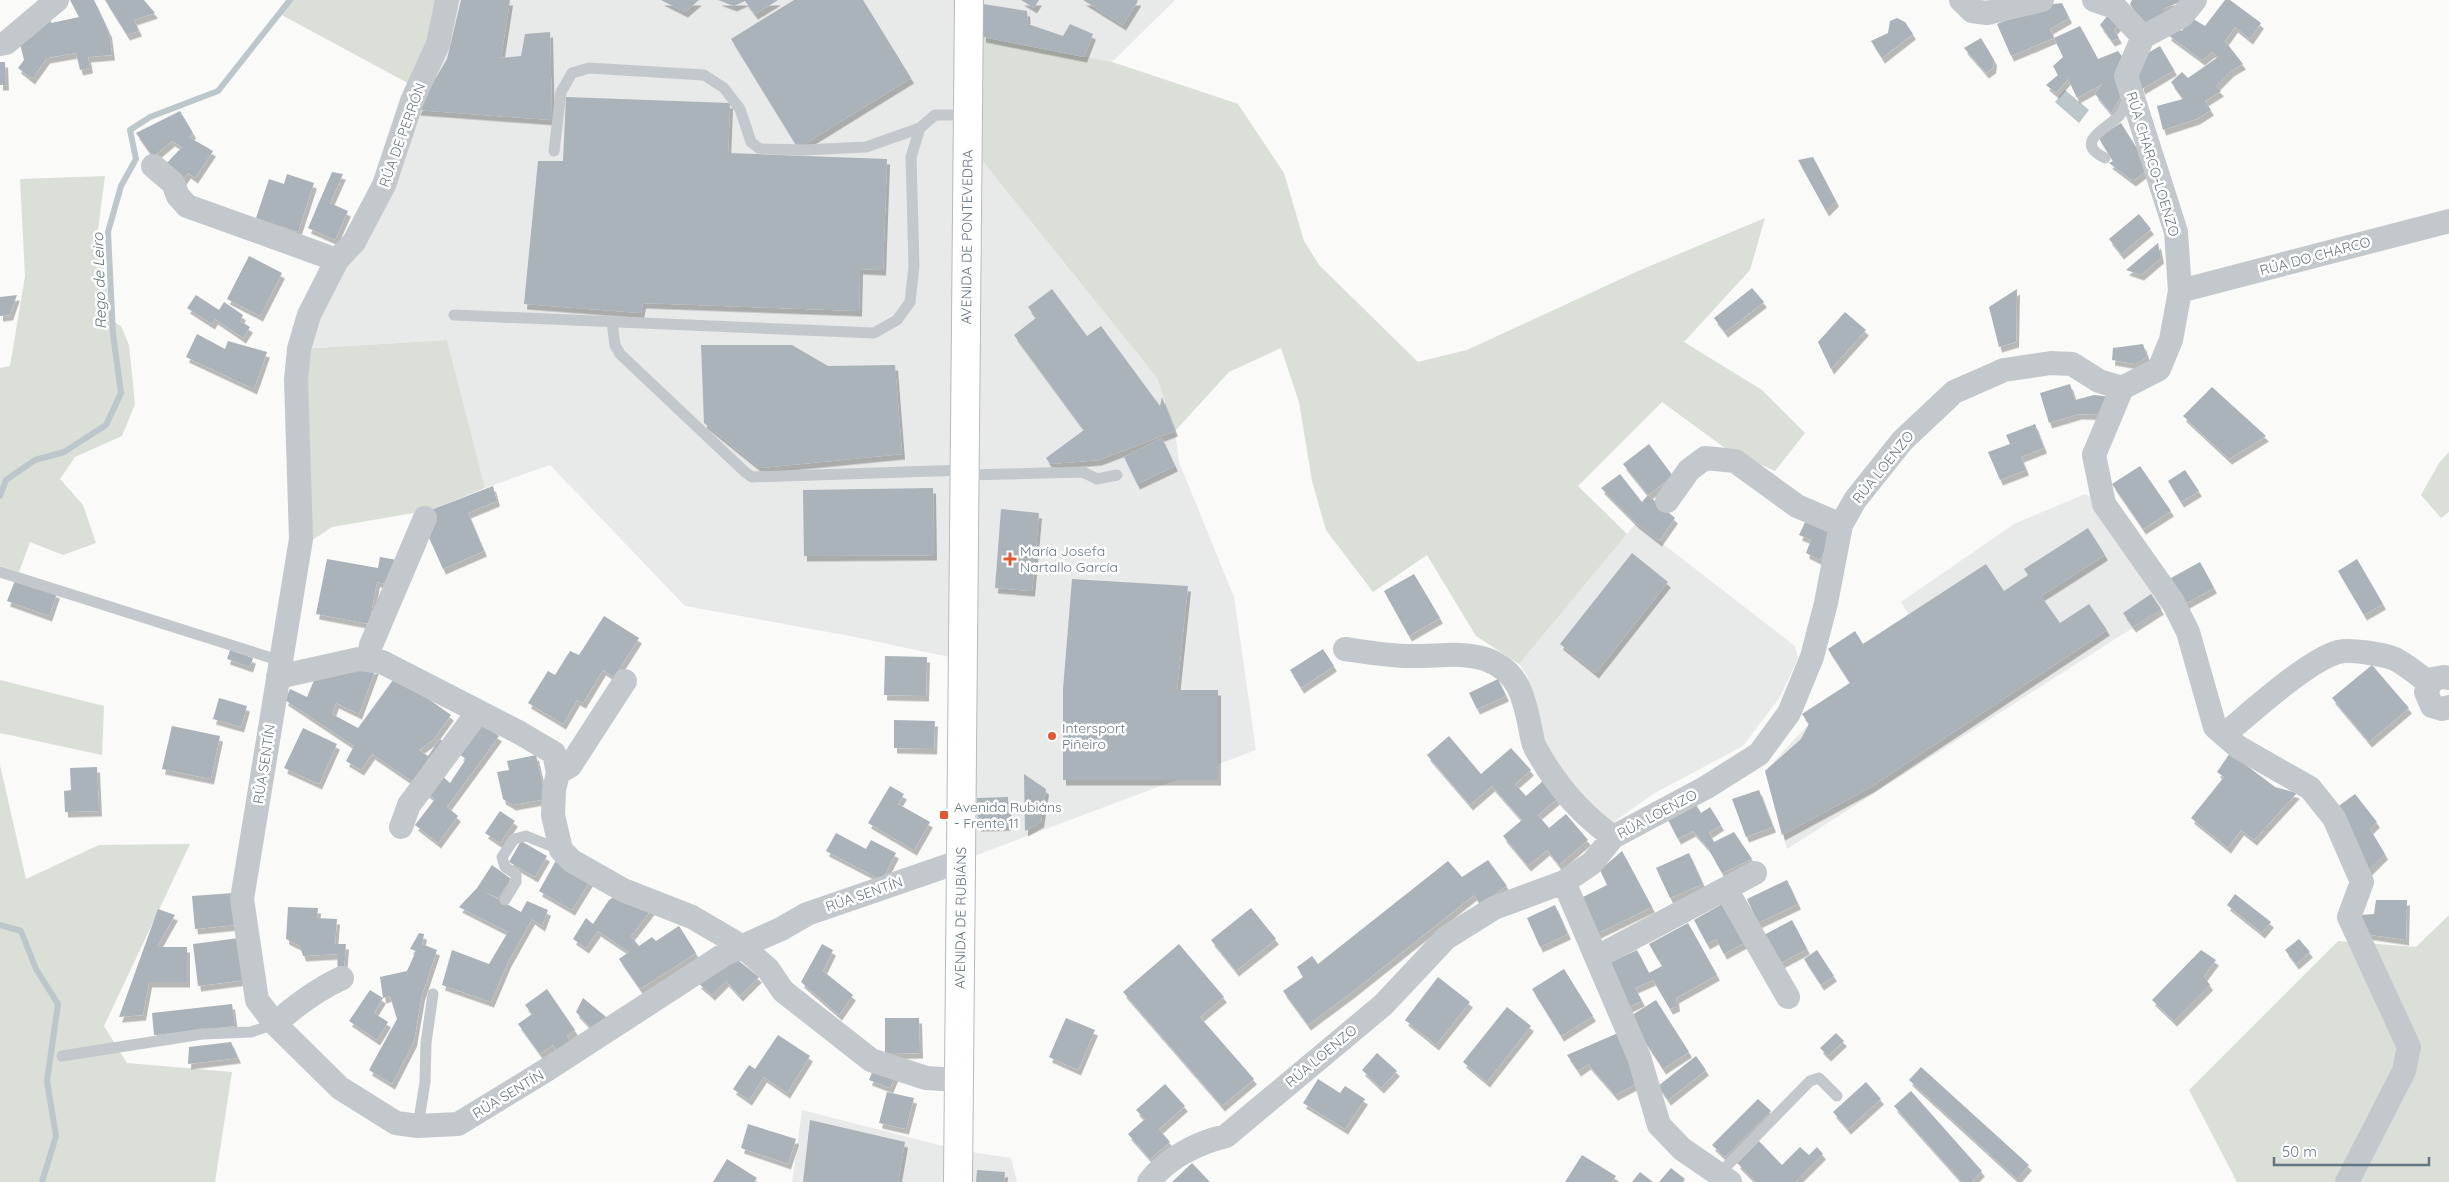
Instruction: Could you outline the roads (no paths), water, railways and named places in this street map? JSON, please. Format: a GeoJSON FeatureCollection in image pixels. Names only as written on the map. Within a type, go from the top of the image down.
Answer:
{"type":"FeatureCollection","features":[{"type":"Feature","properties":{"kind":"main road","name":"AVENIDA DE PONTEVEDRA"},"geometry":{"type":"LineString","coordinates":[[965,472],[969,0]]}},
{"type":"Feature","properties":{"kind":"main road","name":"AVENIDA DE RUBIÁNS"},"geometry":{"type":"LineString","coordinates":[[958,1182],[965,472]]}},
{"type":"Feature","properties":{"kind":"street"},"geometry":{"type":"LineString","coordinates":[[0,44],[6,43],[57,0]]}},
{"type":"Feature","properties":{"kind":"street","name":"RÚA DE PERRÓN"},"geometry":{"type":"LineString","coordinates":[[297,409],[296,380],[299,349],[309,315],[337,260],[354,242],[384,186],[412,100],[438,44],[447,0]]}},
{"type":"Feature","properties":{"kind":"street"},"geometry":{"type":"LineString","coordinates":[[1961,0],[1972,11],[1987,13],[2042,0]]}},
{"type":"Feature","properties":{"kind":"street"},"geometry":{"type":"LineString","coordinates":[[2110,2],[2143,37],[2182,16],[2195,0]]}},
{"type":"Feature","properties":{"kind":"street","name":"RÚA CHARCO-LOENZO"},"geometry":{"type":"LineString","coordinates":[[2122,388],[2159,369],[2171,340],[2180,291],[2176,232],[2126,76],[2143,37]]}},
{"type":"Feature","properties":{"kind":"street"},"geometry":{"type":"LineString","coordinates":[[152,166],[173,183],[178,196],[187,206],[337,260]]}},
{"type":"Feature","properties":{"kind":"street","name":"RÚA DO CHARCO"},"geometry":{"type":"LineString","coordinates":[[2180,291],[2449,221]]}},
{"type":"Feature","properties":{"kind":"street","name":"RÚA LOENZO"},"geometry":{"type":"LineString","coordinates":[[1149,1182],[1180,1155],[1205,1141],[1226,1136],[1383,1006],[1446,938],[1494,908],[1564,882],[1592,863],[1613,837],[1705,788],[1759,754],[1789,713],[1812,657],[1826,603],[1841,524],[1855,500],[1902,441],[1954,392],[2004,370],[2051,363],[2072,364],[2099,381],[2122,388]]}},
{"type":"Feature","properties":{"kind":"street"},"geometry":{"type":"LineString","coordinates":[[2122,388],[2094,455],[2104,504],[2173,602],[2188,632],[2215,727],[2238,747],[2310,788],[2334,818],[2362,882],[2349,917],[2409,1047],[2404,1072],[2347,1182]]}},
{"type":"Feature","properties":{"kind":"street","name":"RÚA SENTÍN"},"geometry":{"type":"LineString","coordinates":[[297,409],[301,540],[242,899],[257,1000],[275,1024],[340,1088],[396,1123],[418,1126],[458,1124],[548,1069],[725,954],[781,930],[807,914],[961,861]]}},
{"type":"Feature","properties":{"kind":"street"},"geometry":{"type":"LineString","coordinates":[[1667,501],[1689,470],[1705,458],[1734,461],[1797,506],[1841,524]]}},
{"type":"Feature","properties":{"kind":"street"},"geometry":{"type":"LineString","coordinates":[[368,660],[370,645],[425,518]]}},
{"type":"Feature","properties":{"kind":"street"},"geometry":{"type":"LineString","coordinates":[[1345,649],[1410,656],[1464,654],[1487,659],[1511,673],[1520,688],[1534,747],[1554,780],[1591,821],[1613,837]]}},
{"type":"Feature","properties":{"kind":"street"},"geometry":{"type":"LineString","coordinates":[[2224,735],[2283,687],[2326,656],[2340,652],[2380,654],[2439,681],[2426,692],[2429,702],[2437,708],[2449,707]]}},
{"type":"Feature","properties":{"kind":"street"},"geometry":{"type":"LineString","coordinates":[[279,669],[359,659],[382,662],[554,753],[558,773],[554,790],[553,815],[561,850],[572,861],[602,880],[692,916],[743,947],[768,969],[783,991],[871,1060],[926,1078],[959,1080]]}},
{"type":"Feature","properties":{"kind":"street"},"geometry":{"type":"LineString","coordinates":[[558,773],[570,766],[625,681]]}},
{"type":"Feature","properties":{"kind":"street"},"geometry":{"type":"LineString","coordinates":[[401,827],[409,805],[478,712]]}},
{"type":"Feature","properties":{"kind":"street"},"geometry":{"type":"LineString","coordinates":[[1597,957],[1755,874]]}},
{"type":"Feature","properties":{"kind":"street"},"geometry":{"type":"LineString","coordinates":[[1564,882],[1639,1057],[1659,1125],[1682,1149],[1724,1178]]}},
{"type":"Feature","properties":{"kind":"street"},"geometry":{"type":"LineString","coordinates":[[1726,889],[1788,997]]}},
{"type":"Feature","properties":{"kind":"street"},"geometry":{"type":"LineString","coordinates":[[275,1024],[290,1010],[319,989],[342,978]]}},
{"type":"Feature","properties":{"kind":"lane"},"geometry":{"type":"LineString","coordinates":[[554,152],[561,92],[572,72],[589,68],[704,75],[724,88],[740,110],[751,142],[760,149],[804,150],[866,147],[920,128],[935,115],[968,115]]}},
{"type":"Feature","properties":{"kind":"lane"},"geometry":{"type":"LineString","coordinates":[[2105,158],[2097,154],[2092,146],[2094,137],[2100,129],[2118,117],[2131,90]]}},
{"type":"Feature","properties":{"kind":"lane"},"geometry":{"type":"LineString","coordinates":[[454,315],[874,333],[897,320],[910,302],[913,275],[910,157],[920,128]]}},
{"type":"Feature","properties":{"kind":"lane"},"geometry":{"type":"LineString","coordinates":[[612,322],[615,345],[620,354],[745,472],[752,476],[1083,472],[1097,479],[1118,475]]}},
{"type":"Feature","properties":{"kind":"lane"},"geometry":{"type":"LineString","coordinates":[[0,572],[279,669]]}},
{"type":"Feature","properties":{"kind":"lane"},"geometry":{"type":"LineString","coordinates":[[505,900],[516,882],[516,874],[505,867],[502,857],[514,839],[526,836],[561,850]]}},
{"type":"Feature","properties":{"kind":"lane"},"geometry":{"type":"LineString","coordinates":[[418,1126],[425,1082],[426,1042],[432,994]]}},
{"type":"Feature","properties":{"kind":"lane"},"geometry":{"type":"LineString","coordinates":[[62,1056],[202,1034],[251,1032],[275,1024]]}},
{"type":"Feature","properties":{"kind":"lane"},"geometry":{"type":"LineString","coordinates":[[1724,1178],[1810,1081],[1819,1078],[1837,1096]]}},
{"type":"Feature","properties":{"kind":"waterway","name":"Rego de Leiro"},"geometry":{"type":"LineString","coordinates":[[0,496],[6,480],[35,460],[64,452],[106,425],[121,393],[113,334],[108,232],[121,186],[136,159],[130,130],[150,117],[218,91],[290,0]]}},
{"type":"Feature","properties":{"kind":"waterway","name":"Rego de Leiro"},"geometry":{"type":"LineString","coordinates":[[0,925],[21,931],[36,969],[58,1004],[47,1081],[56,1136],[42,1182]]}},
{"type":"Feature","properties":{"kind":"place","name":"María Josefa Nartallo García"},"geometry":{"type":"Point","coordinates":[1010,559]}},
{"type":"Feature","properties":{"kind":"place","name":"Intersport Piñeiro"},"geometry":{"type":"Point","coordinates":[1052,736]}},
{"type":"Feature","properties":{"kind":"place","name":"Avenida Rubiáns - Frente 11"},"geometry":{"type":"Point","coordinates":[944,815]}}]}
